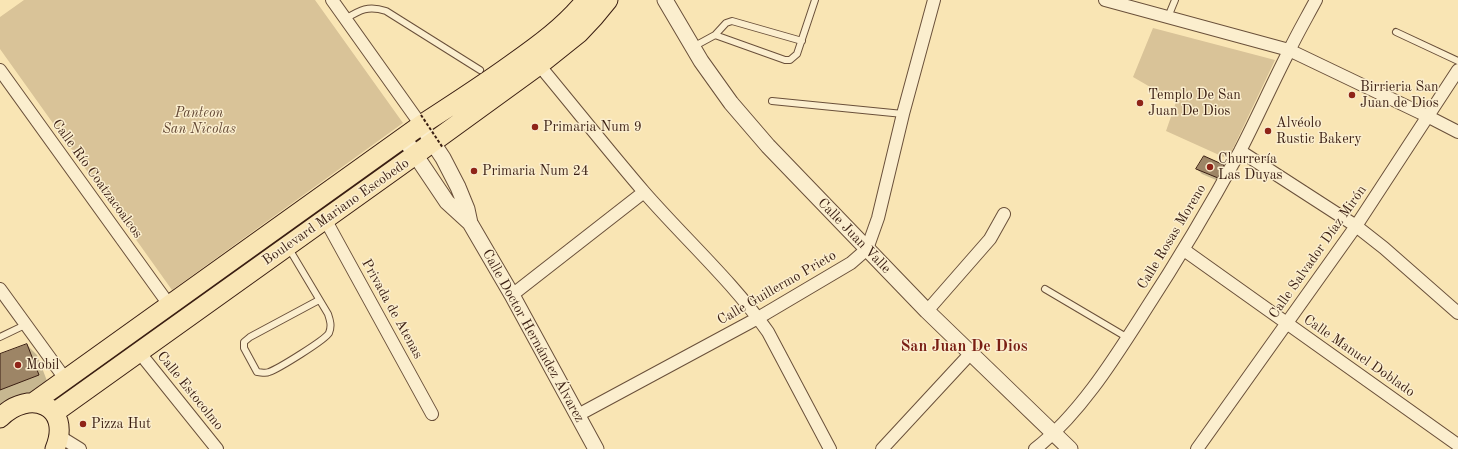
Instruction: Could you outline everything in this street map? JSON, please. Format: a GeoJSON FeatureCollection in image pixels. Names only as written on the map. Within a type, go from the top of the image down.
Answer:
{"type":"FeatureCollection","features":[{"type":"Feature","properties":{"kind":"main road","name":"Boulevard Mariano Escobedo"},"geometry":{"type":"LineString","coordinates":[[0,418],[5,413],[20,405],[34,402],[66,380],[404,138],[421,120],[480,87],[540,44],[571,17],[586,0]]}},
{"type":"Feature","properties":{"kind":"main road","name":"Boulevard Mariano Escobedo"},"geometry":{"type":"LineString","coordinates":[[54,413],[415,155],[438,146],[579,32],[608,2]]}},
{"type":"Feature","properties":{"kind":"main road"},"geometry":{"type":"LineString","coordinates":[[34,402],[48,407],[58,419],[60,427],[57,442]]}},
{"type":"Feature","properties":{"kind":"street","name":"Calle Doctor Hernández Álvarez"},"geometry":{"type":"LineString","coordinates":[[332,0],[421,120],[438,146],[461,192],[470,223],[512,295],[596,449]]}},
{"type":"Feature","properties":{"kind":"street","name":"Calle Juan Valle"},"geometry":{"type":"LineString","coordinates":[[665,0],[693,47],[731,103],[768,146],[927,311],[1070,449]]}},
{"type":"Feature","properties":{"kind":"street"},"geometry":{"type":"LineString","coordinates":[[867,249],[878,218],[903,114],[934,0]]}},
{"type":"Feature","properties":{"kind":"street"},"geometry":{"type":"LineString","coordinates":[[1105,0],[1134,4],[1168,17],[1289,50],[1458,132]]}},
{"type":"Feature","properties":{"kind":"street","name":"Calle Rosas Moreno"},"geometry":{"type":"LineString","coordinates":[[1035,449],[1053,434],[1092,388],[1128,338],[1184,250],[1240,151],[1289,50],[1316,0]]}},
{"type":"Feature","properties":{"kind":"street"},"geometry":{"type":"LineString","coordinates":[[539,65],[644,192],[742,298],[758,318],[768,332],[830,449]]}},
{"type":"Feature","properties":{"kind":"street","name":"Calle Río Coatzacoalcos"},"geometry":{"type":"LineString","coordinates":[[0,70],[170,306]]}},
{"type":"Feature","properties":{"kind":"street","name":"Calle Salvador Díaz Mirón"},"geometry":{"type":"LineString","coordinates":[[1197,449],[1356,226],[1458,70]]}},
{"type":"Feature","properties":{"kind":"street","name":"Calle Doctor Hernández Álvarez"},"geometry":{"type":"LineString","coordinates":[[404,138],[447,202],[463,219],[470,223]]}},
{"type":"Feature","properties":{"kind":"street"},"geometry":{"type":"LineString","coordinates":[[1240,151],[1356,226],[1384,248],[1458,313]]}},
{"type":"Feature","properties":{"kind":"street"},"geometry":{"type":"LineString","coordinates":[[512,295],[644,192]]}},
{"type":"Feature","properties":{"kind":"street"},"geometry":{"type":"LineString","coordinates":[[927,311],[990,239],[1004,214]]}},
{"type":"Feature","properties":{"kind":"street","name":"Privada de Atenas"},"geometry":{"type":"LineString","coordinates":[[325,219],[432,414]]}},
{"type":"Feature","properties":{"kind":"street","name":"Calle Guillermo Prieto"},"geometry":{"type":"LineString","coordinates":[[578,415],[758,318],[851,262],[867,249]]}},
{"type":"Feature","properties":{"kind":"street","name":"Calle Manuel Doblado"},"geometry":{"type":"LineString","coordinates":[[1184,250],[1458,444]]}},
{"type":"Feature","properties":{"kind":"street"},"geometry":{"type":"LineString","coordinates":[[0,289],[66,380]]}},
{"type":"Feature","properties":{"kind":"street","name":"Calle Estocolmo"},"geometry":{"type":"LineString","coordinates":[[139,352],[217,449]]}},
{"type":"Feature","properties":{"kind":"street"},"geometry":{"type":"LineString","coordinates":[[882,449],[970,354]]}},
{"type":"Feature","properties":{"kind":"street"},"geometry":{"type":"LineString","coordinates":[[57,442],[80,449]]}},
{"type":"Feature","properties":{"kind":"lane"},"geometry":{"type":"LineString","coordinates":[[715,36],[784,60],[790,60],[797,54],[815,0]]}},
{"type":"Feature","properties":{"kind":"lane"},"geometry":{"type":"LineString","coordinates":[[1168,17],[1175,0]]}},
{"type":"Feature","properties":{"kind":"lane"},"geometry":{"type":"LineString","coordinates":[[345,19],[364,9],[376,8],[386,11],[480,70]]}},
{"type":"Feature","properties":{"kind":"lane"},"geometry":{"type":"LineString","coordinates":[[693,47],[715,36],[726,23],[732,21],[802,41]]}},
{"type":"Feature","properties":{"kind":"lane"},"geometry":{"type":"LineString","coordinates":[[1396,32],[1458,61]]}},
{"type":"Feature","properties":{"kind":"lane"},"geometry":{"type":"LineString","coordinates":[[772,101],[903,114]]}},
{"type":"Feature","properties":{"kind":"lane"},"geometry":{"type":"LineString","coordinates":[[288,246],[328,314],[331,324],[329,332],[325,338],[316,345],[269,373],[257,372],[244,348],[244,342],[250,337],[319,300]]}},
{"type":"Feature","properties":{"kind":"lane"},"geometry":{"type":"LineString","coordinates":[[1046,289],[1128,338]]}},
{"type":"Feature","properties":{"kind":"lane"},"geometry":{"type":"LineString","coordinates":[[0,337],[25,325]]}},
{"type":"Feature","properties":{"kind":"path"},"geometry":{"type":"LineString","coordinates":[[421,120],[438,146]]}},
{"type":"Feature","properties":{"kind":"green space","name":"Panteon San Nicolas"},"geometry":{"type":"Polygon","coordinates":[[[24,0],[315,0],[403,123],[172,290],[0,49],[0,17],[24,0]]]}},
{"type":"Feature","properties":{"kind":"green space"},"geometry":{"type":"Polygon","coordinates":[[[1153,28],[1275,60],[1228,159],[1166,131],[1176,102],[1133,77],[1153,28]]]}},
{"type":"Feature","properties":{"kind":"building","name":"Churrería Las Duyas"},"geometry":{"type":"Polygon","coordinates":[[[1204,156],[1224,165],[1218,178],[1196,169],[1204,156]]]}},
{"type":"Feature","properties":{"kind":"building","name":"Mobil"},"geometry":{"type":"Polygon","coordinates":[[[27,344],[39,375],[0,390],[0,354],[27,344]]]}},
{"type":"Feature","properties":{"kind":"place","name":"Birrieria San Juan de Dios"},"geometry":{"type":"Point","coordinates":[1352,95]}},
{"type":"Feature","properties":{"kind":"place","name":"Templo De San Juan De Dios"},"geometry":{"type":"Point","coordinates":[1140,103]}},
{"type":"Feature","properties":{"kind":"place","name":"Primaria Num 9"},"geometry":{"type":"Point","coordinates":[535,127]}},
{"type":"Feature","properties":{"kind":"place","name":"Alvéolo Rustic Bakery"},"geometry":{"type":"Point","coordinates":[1268,131]}},
{"type":"Feature","properties":{"kind":"place","name":"Churrería Las Duyas"},"geometry":{"type":"Point","coordinates":[1210,167]}},
{"type":"Feature","properties":{"kind":"place","name":"Primaria Num 24"},"geometry":{"type":"Point","coordinates":[474,171]}},
{"type":"Feature","properties":{"kind":"place","name":"Mobil"},"geometry":{"type":"Point","coordinates":[18,365]}},
{"type":"Feature","properties":{"kind":"place","name":"Pizza Hut"},"geometry":{"type":"Point","coordinates":[83,424]}},
{"type":"Feature","properties":{"kind":"district","name":"San Juan De Dios"},"geometry":{"type":"Point","coordinates":[964,347]}}]}
